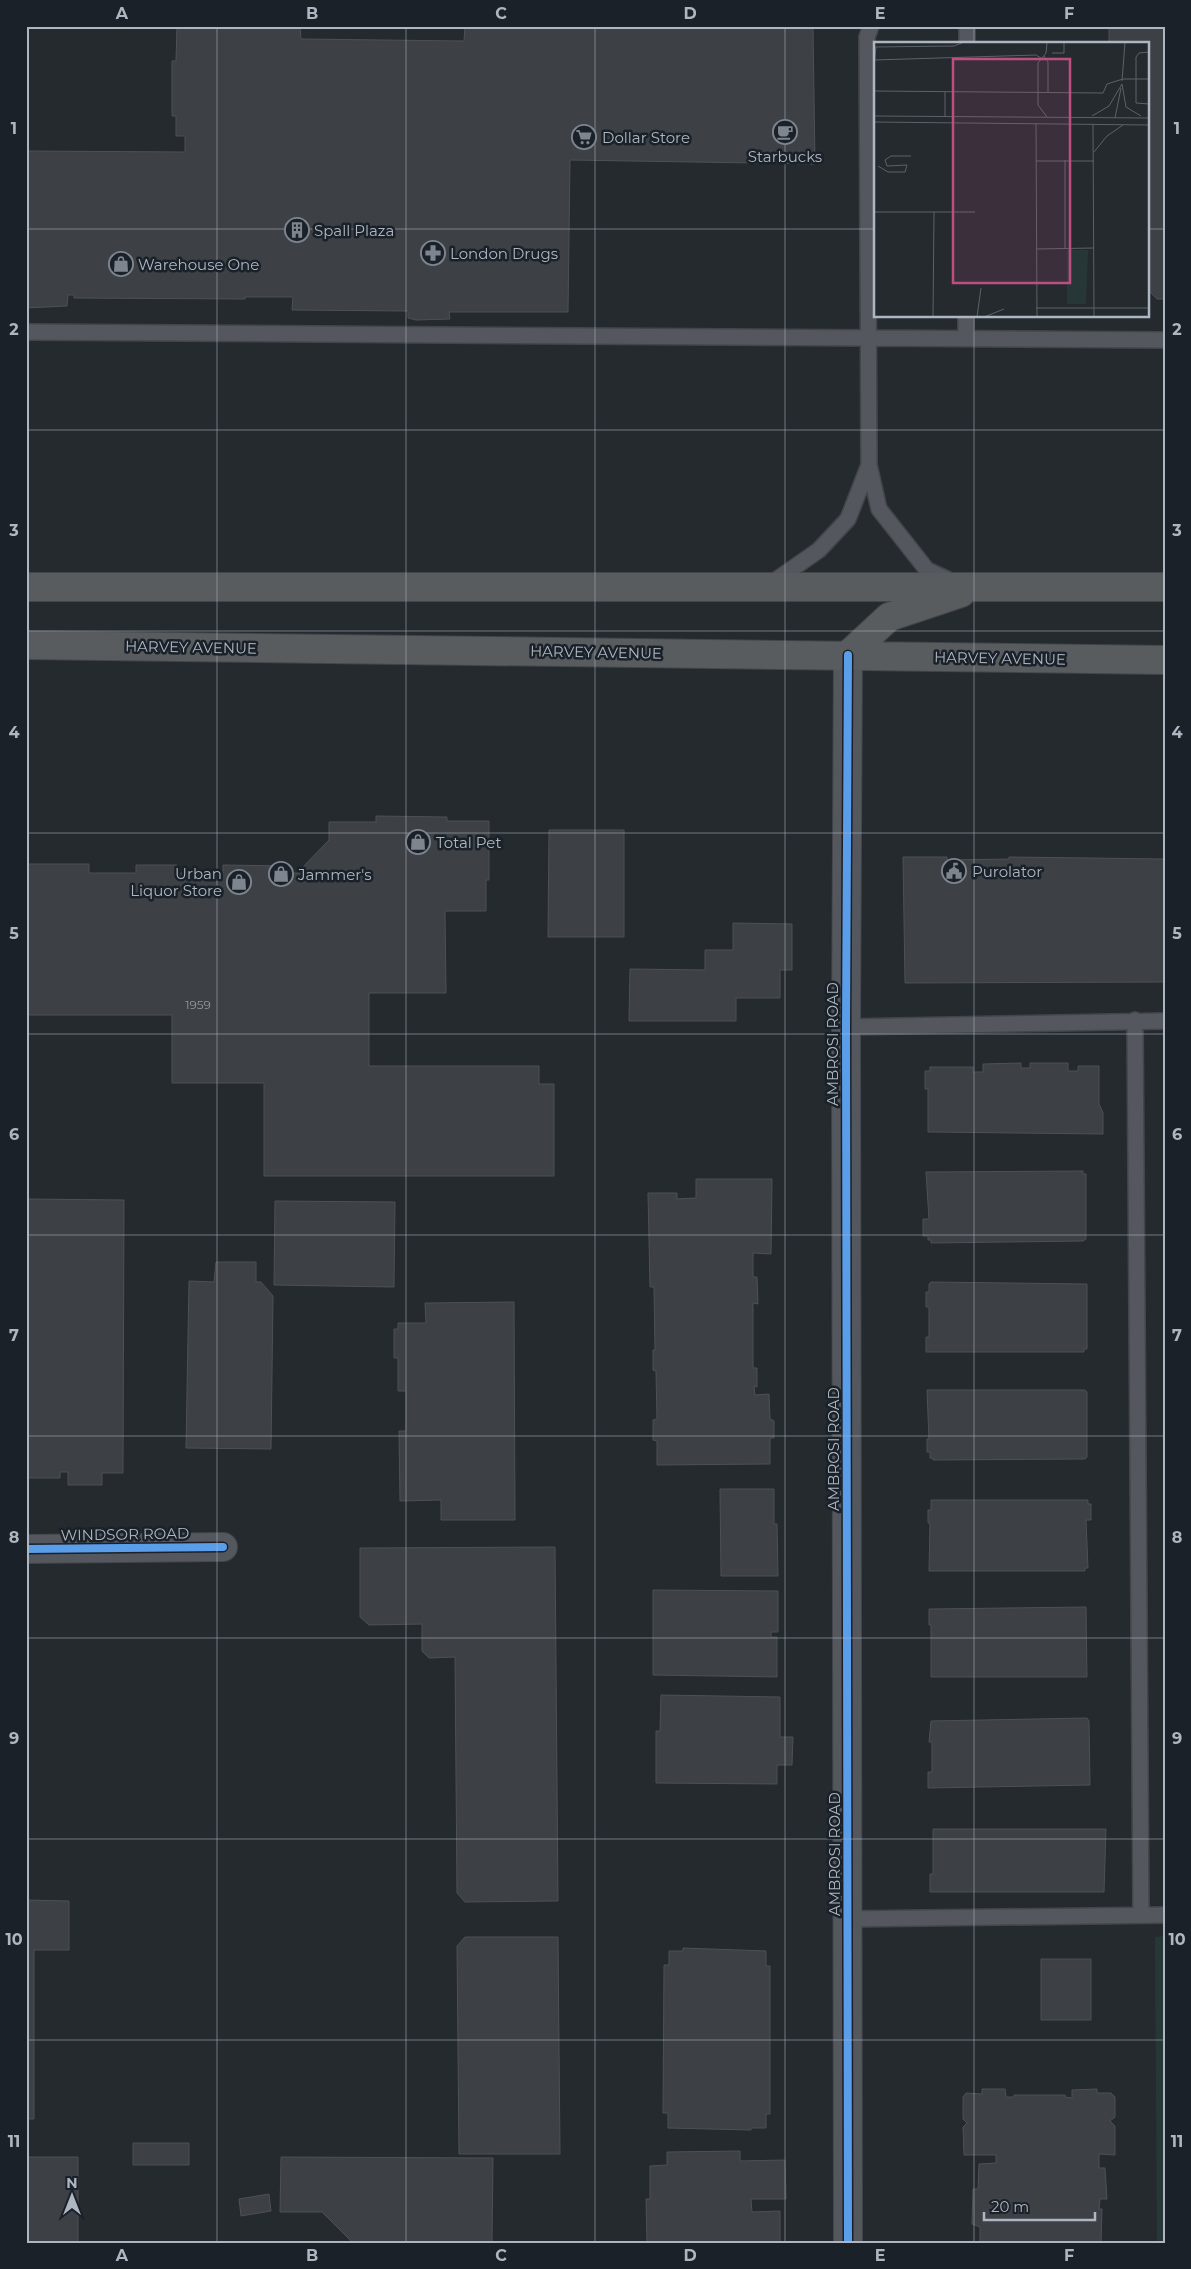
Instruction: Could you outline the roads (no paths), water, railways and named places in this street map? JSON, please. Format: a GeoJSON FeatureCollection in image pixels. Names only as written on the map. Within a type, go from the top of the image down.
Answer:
{"type":"FeatureCollection","features":[{"type":"Feature","properties":{"kind":"highway"},"geometry":{"type":"LineString","coordinates":[[848,655],[889,617],[973,585]]}},
{"type":"Feature","properties":{"kind":"highway"},"geometry":{"type":"LineString","coordinates":[[26,587],[973,585],[1165,587]]}},
{"type":"Feature","properties":{"kind":"highway","name":"HARVEY AVENUE"},"geometry":{"type":"LineString","coordinates":[[26,645],[1165,660]]}},
{"type":"Feature","properties":{"kind":"street","name":"AMBROSI ROAD"},"geometry":{"type":"LineString","coordinates":[[848,655],[846,1027],[848,2243]]}},
{"type":"Feature","properties":{"kind":"street","name":"WINDSOR ROAD"},"geometry":{"type":"LineString","coordinates":[[26,1549],[223,1547]]}},
{"type":"Feature","properties":{"kind":"lane"},"geometry":{"type":"LineString","coordinates":[[871,26],[867,37],[868,465],[879,509],[927,570],[973,585]]}},
{"type":"Feature","properties":{"kind":"lane"},"geometry":{"type":"LineString","coordinates":[[967,26],[967,42]]}},
{"type":"Feature","properties":{"kind":"lane"},"geometry":{"type":"LineString","coordinates":[[966,318],[966,338]]}},
{"type":"Feature","properties":{"kind":"lane"},"geometry":{"type":"LineString","coordinates":[[26,332],[1165,340]]}},
{"type":"Feature","properties":{"kind":"lane"},"geometry":{"type":"LineString","coordinates":[[768,586],[819,550],[848,519],[868,465]]}},
{"type":"Feature","properties":{"kind":"lane"},"geometry":{"type":"LineString","coordinates":[[846,1027],[1135,1020],[1165,1021]]}},
{"type":"Feature","properties":{"kind":"lane"},"geometry":{"type":"LineString","coordinates":[[1135,1020],[1141,1915]]}},
{"type":"Feature","properties":{"kind":"lane"},"geometry":{"type":"LineString","coordinates":[[848,1919],[1165,1915]]}},
{"type":"Feature","properties":{"kind":"place","name":"Starbucks"},"geometry":{"type":"Point","coordinates":[785,132]}},
{"type":"Feature","properties":{"kind":"place","name":"Dollar Store"},"geometry":{"type":"Point","coordinates":[584,137]}},
{"type":"Feature","properties":{"kind":"place","name":"Spall Plaza"},"geometry":{"type":"Point","coordinates":[297,230]}},
{"type":"Feature","properties":{"kind":"place","name":"London Drugs"},"geometry":{"type":"Point","coordinates":[433,253]}},
{"type":"Feature","properties":{"kind":"place","name":"Warehouse One"},"geometry":{"type":"Point","coordinates":[121,264]}},
{"type":"Feature","properties":{"kind":"place","name":"Total Pet"},"geometry":{"type":"Point","coordinates":[418,842]}},
{"type":"Feature","properties":{"kind":"place","name":"Purolator"},"geometry":{"type":"Point","coordinates":[954,871]}},
{"type":"Feature","properties":{"kind":"place","name":"Jammer's"},"geometry":{"type":"Point","coordinates":[281,874]}},
{"type":"Feature","properties":{"kind":"place","name":"Urban Liquor Store"},"geometry":{"type":"Point","coordinates":[239,882]}}]}
